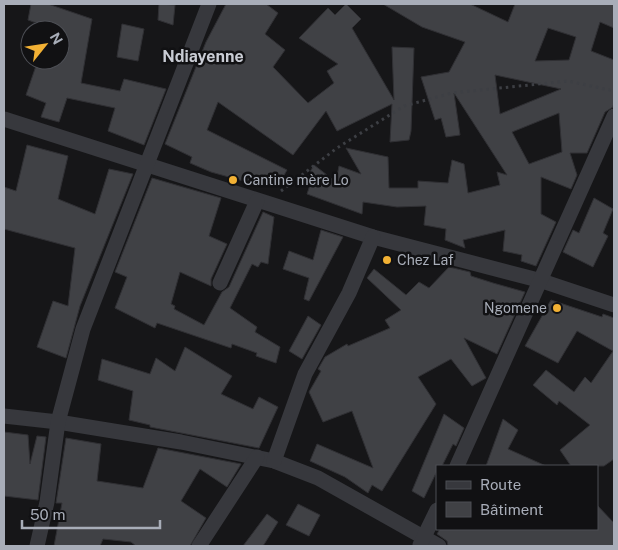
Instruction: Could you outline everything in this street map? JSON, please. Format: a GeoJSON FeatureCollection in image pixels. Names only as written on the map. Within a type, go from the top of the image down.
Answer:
{"type":"FeatureCollection","features":[{"type":"Feature","properties":{"kind":"street"},"geometry":{"type":"LineString","coordinates":[[37,546],[47,502],[58,422],[83,329],[209,4]]}},
{"type":"Feature","properties":{"kind":"street"},"geometry":{"type":"LineString","coordinates":[[457,465],[542,281],[614,116]]}},
{"type":"Feature","properties":{"kind":"street"},"geometry":{"type":"LineString","coordinates":[[4,119],[373,237],[542,281],[614,305]]}},
{"type":"Feature","properties":{"kind":"street"},"geometry":{"type":"LineString","coordinates":[[220,283],[261,202]]}},
{"type":"Feature","properties":{"kind":"street"},"geometry":{"type":"LineString","coordinates":[[274,461],[305,374],[349,293],[373,237]]}},
{"type":"Feature","properties":{"kind":"street"},"geometry":{"type":"LineString","coordinates":[[4,416],[58,422],[274,461],[318,478],[422,542],[439,546]]}},
{"type":"Feature","properties":{"kind":"street"},"geometry":{"type":"LineString","coordinates":[[199,546],[258,457]]}},
{"type":"Feature","properties":{"kind":"street"},"geometry":{"type":"LineString","coordinates":[[422,542],[436,512]]}},
{"type":"Feature","properties":{"kind":"path"},"geometry":{"type":"LineString","coordinates":[[261,202],[336,148],[404,106],[452,93],[568,81],[614,91]]}},
{"type":"Feature","properties":{"kind":"building"},"geometry":{"type":"Polygon","coordinates":[[[31,4],[48,4],[92,19],[81,83],[120,91],[124,79],[166,89],[144,145],[108,131],[115,108],[67,98],[59,122],[41,117],[46,103],[26,95],[35,70],[70,70],[70,20],[28,20],[31,4]]]}},
{"type":"Feature","properties":{"kind":"building"},"geometry":{"type":"Polygon","coordinates":[[[159,4],[175,5],[173,25],[158,20],[159,4]]]}},
{"type":"Feature","properties":{"kind":"building"},"geometry":{"type":"Polygon","coordinates":[[[226,4],[266,4],[278,13],[265,34],[285,50],[273,67],[308,103],[334,83],[327,71],[338,64],[299,38],[328,8],[335,15],[346,4],[361,19],[352,28],[394,100],[392,47],[414,48],[411,131],[409,140],[390,142],[392,104],[337,131],[326,111],[293,155],[218,102],[207,130],[287,170],[279,184],[257,177],[254,184],[211,172],[190,163],[192,157],[165,144],[206,42],[226,4]]]}},
{"type":"Feature","properties":{"kind":"building"},"geometry":{"type":"Polygon","coordinates":[[[383,4],[470,4],[508,22],[515,4],[614,4],[614,28],[600,22],[591,51],[614,60],[613,107],[605,112],[587,153],[570,153],[577,175],[571,189],[541,177],[541,214],[556,222],[536,266],[521,261],[522,255],[503,251],[505,230],[463,240],[465,248],[445,240],[446,229],[424,225],[426,206],[397,207],[363,202],[362,214],[307,194],[311,182],[306,179],[314,165],[336,182],[339,166],[361,174],[346,148],[388,157],[389,188],[418,188],[418,181],[448,183],[452,160],[464,164],[468,193],[500,185],[497,172],[507,175],[454,93],[460,135],[446,137],[441,118],[435,120],[421,77],[449,72],[465,42],[422,27],[383,4]],[[548,28],[535,61],[569,60],[576,37],[548,28]],[[495,75],[500,114],[561,89],[495,75]],[[559,113],[512,132],[529,164],[562,152],[559,113]]]}},
{"type":"Feature","properties":{"kind":"building"},"geometry":{"type":"Polygon","coordinates":[[[122,24],[144,29],[138,61],[117,57],[122,24]]]}},
{"type":"Feature","properties":{"kind":"building"},"geometry":{"type":"Polygon","coordinates":[[[27,145],[68,156],[58,199],[95,214],[109,169],[133,174],[80,306],[66,358],[37,347],[53,301],[68,306],[75,248],[4,229],[4,187],[16,191],[27,145]]]}},
{"type":"Feature","properties":{"kind":"building"},"geometry":{"type":"Polygon","coordinates":[[[152,178],[221,198],[209,236],[227,244],[211,279],[211,286],[180,272],[171,304],[175,306],[174,309],[204,325],[222,292],[229,287],[263,212],[274,217],[268,264],[261,262],[258,267],[252,264],[230,308],[257,327],[255,332],[280,347],[276,363],[256,356],[257,353],[232,344],[231,348],[157,323],[155,328],[115,308],[127,277],[115,272],[152,178]]]}},
{"type":"Feature","properties":{"kind":"building"},"geometry":{"type":"Polygon","coordinates":[[[594,198],[613,209],[603,233],[608,236],[593,267],[563,252],[573,230],[579,233],[594,198]]]}},
{"type":"Feature","properties":{"kind":"building"},"geometry":{"type":"Polygon","coordinates":[[[321,230],[343,237],[309,301],[304,299],[309,278],[283,269],[289,251],[313,260],[321,230]]]}},
{"type":"Feature","properties":{"kind":"building"},"geometry":{"type":"Polygon","coordinates":[[[449,267],[470,272],[471,276],[525,292],[497,354],[464,338],[486,378],[472,386],[451,359],[418,377],[436,404],[382,491],[372,485],[368,493],[345,477],[310,461],[317,444],[373,468],[352,411],[323,422],[309,392],[321,371],[318,369],[325,357],[347,344],[348,346],[390,328],[385,320],[401,310],[367,278],[374,269],[406,295],[419,282],[429,288],[449,267]]]}},
{"type":"Feature","properties":{"kind":"building"},"geometry":{"type":"Polygon","coordinates":[[[551,300],[602,317],[603,314],[614,318],[614,459],[604,466],[570,465],[560,450],[590,425],[559,401],[557,405],[533,385],[546,370],[574,392],[585,377],[591,383],[613,351],[577,331],[558,363],[525,346],[551,300]]]}},
{"type":"Feature","properties":{"kind":"building"},"geometry":{"type":"Polygon","coordinates":[[[308,316],[321,325],[302,359],[289,351],[308,316]]]}},
{"type":"Feature","properties":{"kind":"building"},"geometry":{"type":"Polygon","coordinates":[[[185,347],[232,376],[221,394],[253,409],[259,397],[278,407],[259,448],[150,427],[150,425],[129,420],[133,391],[98,380],[102,359],[150,374],[156,358],[175,371],[185,347]]]}},
{"type":"Feature","properties":{"kind":"building"},"geometry":{"type":"Polygon","coordinates":[[[444,414],[464,428],[456,446],[453,444],[442,465],[436,465],[436,473],[424,498],[412,491],[444,414]]]}},
{"type":"Feature","properties":{"kind":"building"},"geometry":{"type":"Polygon","coordinates":[[[503,419],[518,430],[508,449],[544,465],[486,465],[503,419]]]}},
{"type":"Feature","properties":{"kind":"building"},"geometry":{"type":"Polygon","coordinates":[[[4,432],[28,435],[30,464],[37,436],[46,437],[38,500],[4,496],[4,432]]]}},
{"type":"Feature","properties":{"kind":"building"},"geometry":{"type":"Polygon","coordinates":[[[66,438],[101,444],[97,481],[143,488],[158,448],[241,464],[227,487],[200,469],[181,501],[206,518],[190,546],[136,546],[131,542],[103,539],[100,546],[54,546],[62,503],[56,503],[66,438]]]}},
{"type":"Feature","properties":{"kind":"building"},"geometry":{"type":"Polygon","coordinates":[[[298,504],[320,515],[309,536],[286,525],[298,504]]]}},
{"type":"Feature","properties":{"kind":"building"},"geometry":{"type":"Polygon","coordinates":[[[598,506],[614,523],[614,546],[448,546],[447,541],[437,534],[439,530],[598,530],[598,506]]]}},
{"type":"Feature","properties":{"kind":"building"},"geometry":{"type":"Polygon","coordinates":[[[267,514],[278,522],[263,546],[243,546],[267,514]]]}},
{"type":"Feature","properties":{"kind":"place","name":"Cantine mère Lo"},"geometry":{"type":"Point","coordinates":[233,180]}},
{"type":"Feature","properties":{"kind":"place","name":"Chez Laf"},"geometry":{"type":"Point","coordinates":[387,260]}},
{"type":"Feature","properties":{"kind":"place","name":"Ngomene"},"geometry":{"type":"Point","coordinates":[557,308]}},
{"type":"Feature","properties":{"kind":"district","name":"Ndiayenne"},"geometry":{"type":"Point","coordinates":[203,56]}}]}
